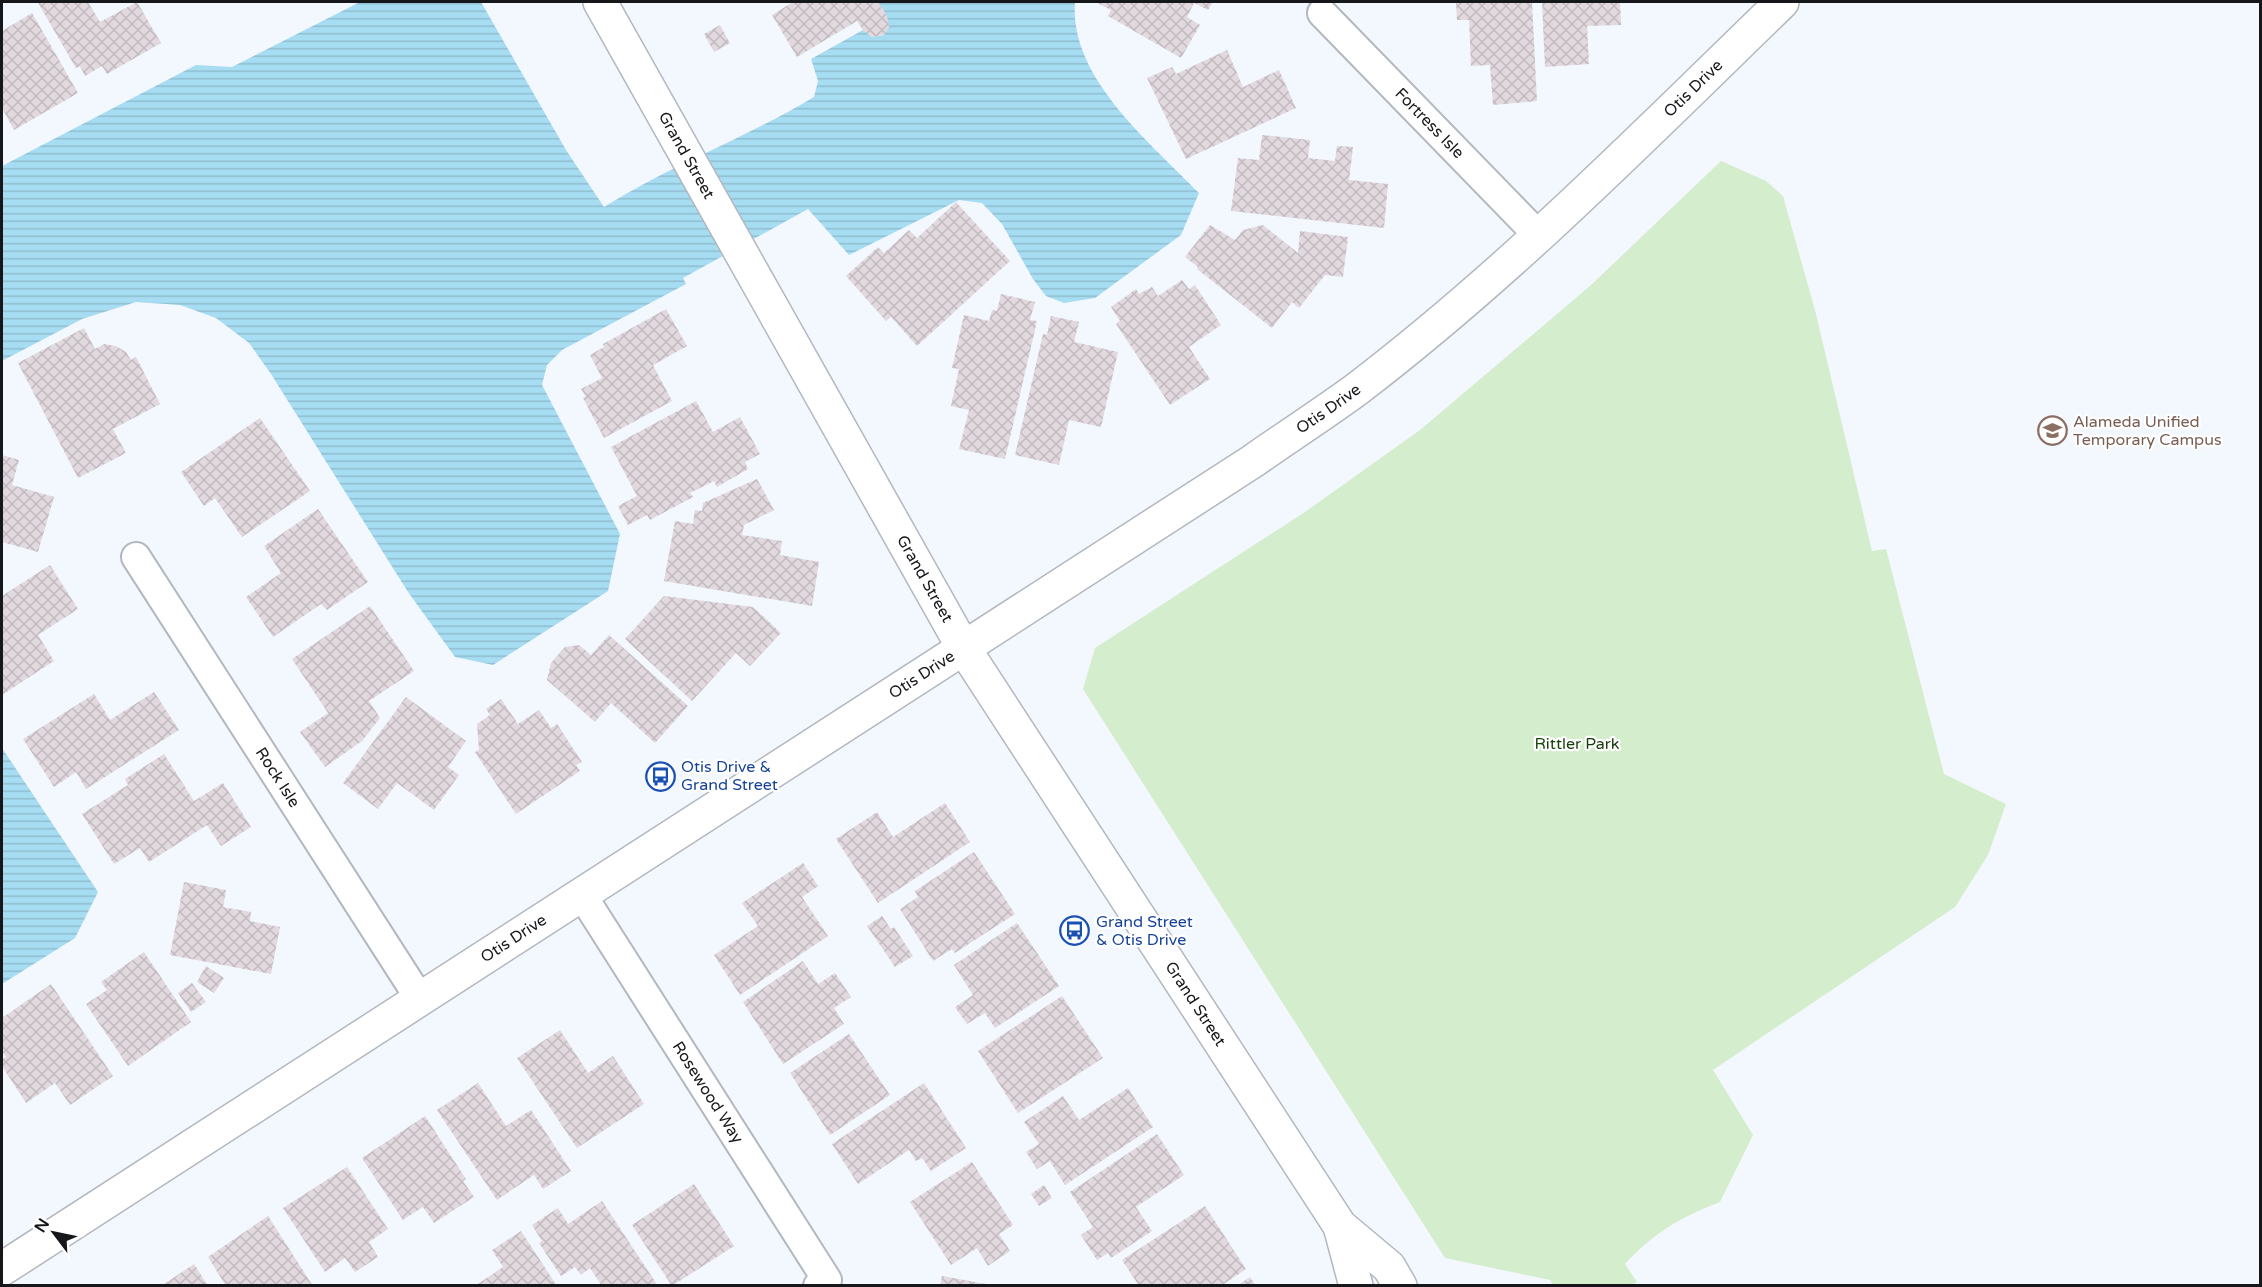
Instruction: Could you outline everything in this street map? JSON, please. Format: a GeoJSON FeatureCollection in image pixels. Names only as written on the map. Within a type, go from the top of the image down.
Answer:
{"type":"FeatureCollection","features":[{"type":"Feature","properties":{"kind":"main road","name":"Grand Street"},"geometry":{"type":"LineString","coordinates":[[600,2],[689,156],[963,647],[1340,1226],[1389,1268],[1400,1286]]}},
{"type":"Feature","properties":{"kind":"main road","name":"Otis Drive"},"geometry":{"type":"LineString","coordinates":[[2,1269],[1252,461],[1356,390],[1451,313],[1538,235],[1782,2]]}},
{"type":"Feature","properties":{"kind":"main road","name":"Grand Street"},"geometry":{"type":"LineString","coordinates":[[1340,1226],[1356,1286]]}},
{"type":"Feature","properties":{"kind":"street","name":"Fortress Isle"},"geometry":{"type":"LineString","coordinates":[[1322,13],[1538,235]]}},
{"type":"Feature","properties":{"kind":"street","name":"Rock Isle"},"geometry":{"type":"LineString","coordinates":[[136,557],[420,999]]}},
{"type":"Feature","properties":{"kind":"street","name":"Rosewood Way"},"geometry":{"type":"LineString","coordinates":[[582,895],[827,1280],[818,1286]]}},
{"type":"Feature","properties":{"kind":"green space","name":"Rittler Park"},"geometry":{"type":"Polygon","coordinates":[[[1721,161],[1766,181],[1783,196],[1816,314],[1872,551],[1886,549],[1944,774],[2006,804],[1988,855],[1955,907],[1713,1070],[1753,1135],[1720,1202],[1668,1227],[1636,1253],[1625,1264],[1637,1282],[1631,1285],[1553,1285],[1550,1280],[1445,1258],[1083,689],[1095,648],[1305,512],[1420,430],[1590,286],[1721,161]]]}},
{"type":"Feature","properties":{"kind":"water"},"geometry":{"type":"Polygon","coordinates":[[[360,2],[481,2],[566,150],[604,207],[814,97],[818,81],[811,59],[863,30],[872,37],[884,35],[888,22],[878,2],[1075,2],[1077,30],[1085,57],[1099,83],[1137,131],[1199,193],[1181,235],[1095,298],[1064,303],[1046,296],[1033,279],[1002,224],[982,203],[959,200],[849,255],[808,209],[683,278],[686,284],[562,350],[547,365],[542,385],[620,534],[608,591],[493,665],[455,657],[408,592],[271,374],[249,343],[216,318],[180,305],[136,302],[82,319],[2,361],[2,166],[196,65],[232,67],[360,2]]]}},
{"type":"Feature","properties":{"kind":"water"},"geometry":{"type":"Polygon","coordinates":[[[2,748],[98,892],[75,938],[2,984],[2,748]]]}},
{"type":"Feature","properties":{"kind":"building"},"geometry":{"type":"Polygon","coordinates":[[[88,2],[100,22],[137,2],[161,43],[107,74],[102,66],[85,76],[80,66],[76,68],[38,3],[88,2]]]}},
{"type":"Feature","properties":{"kind":"building"},"geometry":{"type":"Polygon","coordinates":[[[793,2],[878,2],[887,16],[889,27],[884,35],[872,37],[857,21],[797,57],[772,15],[793,2]]]}},
{"type":"Feature","properties":{"kind":"building"},"geometry":{"type":"Polygon","coordinates":[[[1095,2],[1213,2],[1208,10],[1194,3],[1187,17],[1200,25],[1181,58],[1108,16],[1111,10],[1095,2]]]}},
{"type":"Feature","properties":{"kind":"building"},"geometry":{"type":"Polygon","coordinates":[[[1456,2],[1532,2],[1537,101],[1493,105],[1490,65],[1471,66],[1469,20],[1457,20],[1456,2]]]}},
{"type":"Feature","properties":{"kind":"building"},"geometry":{"type":"Polygon","coordinates":[[[1542,2],[1620,2],[1621,25],[1587,26],[1589,64],[1545,67],[1542,2]]]}},
{"type":"Feature","properties":{"kind":"building"},"geometry":{"type":"Polygon","coordinates":[[[32,13],[78,93],[14,130],[2,108],[2,31],[32,13]]]}},
{"type":"Feature","properties":{"kind":"building"},"geometry":{"type":"Polygon","coordinates":[[[720,25],[730,43],[714,52],[704,34],[720,25]]]}},
{"type":"Feature","properties":{"kind":"building"},"geometry":{"type":"Polygon","coordinates":[[[1227,50],[1243,87],[1279,70],[1296,108],[1186,159],[1147,78],[1172,67],[1176,74],[1227,50]]]}},
{"type":"Feature","properties":{"kind":"building"},"geometry":{"type":"Polygon","coordinates":[[[1262,135],[1310,140],[1308,158],[1335,161],[1337,146],[1353,147],[1349,180],[1388,184],[1384,228],[1231,211],[1238,158],[1259,160],[1262,135]]]}},
{"type":"Feature","properties":{"kind":"building"},"geometry":{"type":"Polygon","coordinates":[[[956,202],[1010,261],[917,346],[891,317],[886,321],[846,276],[878,247],[884,253],[909,230],[917,238],[956,202]]]}},
{"type":"Feature","properties":{"kind":"building"},"geometry":{"type":"Polygon","coordinates":[[[1210,225],[1235,240],[1243,230],[1263,225],[1298,253],[1300,231],[1348,237],[1343,277],[1325,275],[1299,308],[1292,302],[1272,328],[1185,257],[1210,225]]]}},
{"type":"Feature","properties":{"kind":"building"},"geometry":{"type":"Polygon","coordinates":[[[1182,280],[1189,289],[1195,285],[1221,325],[1189,347],[1210,379],[1170,405],[1116,324],[1120,321],[1111,307],[1136,289],[1139,294],[1152,287],[1158,296],[1182,280]]]}},
{"type":"Feature","properties":{"kind":"building"},"geometry":{"type":"Polygon","coordinates":[[[1001,294],[1035,302],[1030,320],[1037,321],[1005,459],[959,449],[969,410],[951,406],[959,369],[952,368],[964,315],[989,321],[992,310],[997,311],[1001,294]]]}},
{"type":"Feature","properties":{"kind":"building"},"geometry":{"type":"Polygon","coordinates":[[[666,309],[687,346],[653,365],[672,401],[604,438],[583,398],[586,397],[581,389],[602,378],[590,355],[604,347],[603,344],[666,309]]]}},
{"type":"Feature","properties":{"kind":"building"},"geometry":{"type":"Polygon","coordinates":[[[1051,316],[1079,322],[1074,342],[1118,352],[1101,427],[1069,420],[1059,465],[1015,455],[1043,334],[1047,335],[1051,316]]]}},
{"type":"Feature","properties":{"kind":"building"},"geometry":{"type":"Polygon","coordinates":[[[84,328],[95,349],[104,344],[116,346],[126,352],[131,360],[136,357],[160,404],[113,429],[126,453],[78,478],[18,363],[84,328]]]}},
{"type":"Feature","properties":{"kind":"building"},"geometry":{"type":"Polygon","coordinates":[[[696,401],[713,432],[740,417],[760,454],[745,462],[748,469],[717,487],[714,481],[690,493],[693,497],[650,520],[647,515],[628,525],[618,506],[637,496],[611,447],[696,401]]]}},
{"type":"Feature","properties":{"kind":"building"},"geometry":{"type":"Polygon","coordinates":[[[260,418],[310,491],[242,537],[215,498],[204,506],[181,472],[260,418]]]}},
{"type":"Feature","properties":{"kind":"building"},"geometry":{"type":"Polygon","coordinates":[[[2,455],[19,460],[12,485],[54,497],[38,552],[2,542],[2,455]]]}},
{"type":"Feature","properties":{"kind":"building"},"geometry":{"type":"Polygon","coordinates":[[[757,479],[774,510],[744,525],[742,535],[782,541],[780,555],[819,562],[812,606],[664,581],[675,521],[693,524],[695,510],[702,511],[703,503],[757,479]]]}},
{"type":"Feature","properties":{"kind":"building"},"geometry":{"type":"Polygon","coordinates":[[[318,509],[368,582],[327,610],[321,604],[273,637],[246,597],[281,573],[264,546],[318,509]]]}},
{"type":"Feature","properties":{"kind":"building"},"geometry":{"type":"Polygon","coordinates":[[[50,565],[78,609],[38,635],[54,661],[2,695],[2,596],[50,565]]]}},
{"type":"Feature","properties":{"kind":"building"},"geometry":{"type":"Polygon","coordinates":[[[664,596],[753,607],[781,633],[750,666],[736,653],[692,701],[625,639],[664,596]]]}},
{"type":"Feature","properties":{"kind":"building"},"geometry":{"type":"Polygon","coordinates":[[[370,606],[414,671],[369,701],[380,718],[362,741],[325,767],[300,732],[328,713],[292,659],[370,606]]]}},
{"type":"Feature","properties":{"kind":"building"},"geometry":{"type":"Polygon","coordinates":[[[609,635],[688,706],[655,743],[611,703],[595,722],[547,680],[551,663],[565,647],[579,645],[591,655],[609,635]]]}},
{"type":"Feature","properties":{"kind":"building"},"geometry":{"type":"Polygon","coordinates":[[[154,692],[179,730],[86,789],[76,772],[54,787],[23,739],[94,694],[110,720],[154,692]]]}},
{"type":"Feature","properties":{"kind":"building"},"geometry":{"type":"Polygon","coordinates":[[[406,697],[466,741],[448,767],[459,775],[434,810],[397,783],[378,809],[343,783],[406,697]]]}},
{"type":"Feature","properties":{"kind":"building"},"geometry":{"type":"Polygon","coordinates":[[[501,699],[518,724],[539,710],[551,728],[557,724],[582,762],[576,765],[580,771],[516,814],[475,752],[479,750],[477,724],[490,715],[486,709],[501,699]]]}},
{"type":"Feature","properties":{"kind":"building"},"geometry":{"type":"Polygon","coordinates":[[[164,754],[194,801],[223,783],[251,827],[221,846],[207,825],[149,862],[140,848],[114,864],[82,814],[128,785],[125,779],[164,754]]]}},
{"type":"Feature","properties":{"kind":"building"},"geometry":{"type":"Polygon","coordinates":[[[945,803],[970,842],[878,903],[836,839],[877,812],[893,837],[945,803]]]}},
{"type":"Feature","properties":{"kind":"building"},"geometry":{"type":"Polygon","coordinates":[[[974,852],[1015,914],[955,953],[952,949],[933,961],[900,909],[918,897],[915,891],[974,852]]]}},
{"type":"Feature","properties":{"kind":"building"},"geometry":{"type":"Polygon","coordinates":[[[803,863],[818,886],[802,897],[828,936],[740,995],[714,955],[758,926],[742,903],[803,863]]]}},
{"type":"Feature","properties":{"kind":"building"},"geometry":{"type":"Polygon","coordinates":[[[184,882],[226,890],[223,907],[251,912],[250,921],[280,927],[271,974],[170,955],[184,882]]]}},
{"type":"Feature","properties":{"kind":"building"},"geometry":{"type":"Polygon","coordinates":[[[882,916],[891,929],[894,927],[913,956],[895,967],[867,926],[882,916]]]}},
{"type":"Feature","properties":{"kind":"building"},"geometry":{"type":"Polygon","coordinates":[[[1017,923],[1059,986],[995,1028],[985,1013],[967,1024],[955,1007],[973,995],[954,965],[1017,923]]]}},
{"type":"Feature","properties":{"kind":"building"},"geometry":{"type":"Polygon","coordinates":[[[144,952],[191,1022],[128,1066],[86,1004],[107,990],[101,982],[144,952]]]}},
{"type":"Feature","properties":{"kind":"building"},"geometry":{"type":"Polygon","coordinates":[[[803,961],[818,984],[835,973],[851,997],[834,1008],[844,1024],[783,1064],[743,1002],[803,961]]]}},
{"type":"Feature","properties":{"kind":"building"},"geometry":{"type":"Polygon","coordinates":[[[206,966],[224,978],[214,993],[197,982],[206,966]]]}},
{"type":"Feature","properties":{"kind":"building"},"geometry":{"type":"Polygon","coordinates":[[[192,983],[206,1002],[191,1012],[178,993],[192,983]]]}},
{"type":"Feature","properties":{"kind":"building"},"geometry":{"type":"Polygon","coordinates":[[[51,984],[113,1076],[70,1105],[55,1083],[26,1103],[2,1066],[2,1059],[6,1057],[2,1051],[2,1018],[51,984]]]}},
{"type":"Feature","properties":{"kind":"building"},"geometry":{"type":"Polygon","coordinates":[[[1062,996],[1103,1058],[1018,1113],[978,1051],[1062,996]]]}},
{"type":"Feature","properties":{"kind":"building"},"geometry":{"type":"Polygon","coordinates":[[[560,1030],[588,1073],[613,1056],[644,1104],[577,1148],[517,1058],[560,1030]]]}},
{"type":"Feature","properties":{"kind":"building"},"geometry":{"type":"Polygon","coordinates":[[[849,1034],[890,1095],[830,1135],[790,1073],[849,1034]]]}},
{"type":"Feature","properties":{"kind":"building"},"geometry":{"type":"Polygon","coordinates":[[[478,1083],[506,1126],[531,1110],[571,1171],[543,1189],[534,1175],[497,1200],[437,1110],[478,1083]]]}},
{"type":"Feature","properties":{"kind":"building"},"geometry":{"type":"Polygon","coordinates":[[[924,1083],[966,1148],[931,1171],[922,1158],[916,1161],[909,1150],[858,1184],[832,1144],[924,1083]]]}},
{"type":"Feature","properties":{"kind":"building"},"geometry":{"type":"Polygon","coordinates":[[[1128,1088],[1153,1127],[1065,1185],[1050,1161],[1037,1169],[1026,1152],[1039,1144],[1024,1122],[1063,1096],[1079,1120],[1128,1088]]]}},
{"type":"Feature","properties":{"kind":"building"},"geometry":{"type":"Polygon","coordinates":[[[425,1116],[466,1179],[463,1181],[474,1197],[434,1223],[423,1207],[403,1220],[362,1158],[425,1116]]]}},
{"type":"Feature","properties":{"kind":"building"},"geometry":{"type":"Polygon","coordinates":[[[1157,1134],[1184,1175],[1136,1207],[1152,1231],[1111,1258],[1108,1253],[1097,1260],[1081,1235],[1093,1227],[1070,1192],[1157,1134]]]}},
{"type":"Feature","properties":{"kind":"building"},"geometry":{"type":"Polygon","coordinates":[[[972,1162],[1013,1225],[999,1234],[1010,1251],[988,1266],[977,1248],[951,1265],[910,1202],[972,1162]]]}},
{"type":"Feature","properties":{"kind":"building"},"geometry":{"type":"Polygon","coordinates":[[[347,1167],[388,1229],[369,1242],[378,1257],[355,1272],[345,1258],[325,1272],[283,1208],[347,1167]]]}},
{"type":"Feature","properties":{"kind":"building"},"geometry":{"type":"Polygon","coordinates":[[[694,1184],[734,1246],[672,1286],[632,1225],[694,1184]]]}},
{"type":"Feature","properties":{"kind":"building"},"geometry":{"type":"Polygon","coordinates":[[[1044,1185],[1052,1198],[1039,1206],[1031,1194],[1044,1185]]]}},
{"type":"Feature","properties":{"kind":"building"},"geometry":{"type":"Polygon","coordinates":[[[602,1201],[658,1286],[602,1286],[590,1268],[581,1275],[575,1267],[561,1276],[539,1243],[542,1241],[532,1225],[558,1208],[568,1224],[602,1201]]]}},
{"type":"Feature","properties":{"kind":"building"},"geometry":{"type":"Polygon","coordinates":[[[1205,1206],[1246,1269],[1221,1286],[1139,1286],[1122,1260],[1205,1206]]]}},
{"type":"Feature","properties":{"kind":"building"},"geometry":{"type":"Polygon","coordinates":[[[268,1216],[313,1286],[226,1286],[208,1257],[268,1216]]]}},
{"type":"Feature","properties":{"kind":"building"},"geometry":{"type":"Polygon","coordinates":[[[521,1231],[557,1286],[475,1286],[503,1267],[492,1250],[521,1231]]]}},
{"type":"Feature","properties":{"kind":"building"},"geometry":{"type":"Polygon","coordinates":[[[194,1264],[208,1286],[161,1286],[194,1264]]]}},
{"type":"Feature","properties":{"kind":"building"},"geometry":{"type":"Polygon","coordinates":[[[942,1276],[986,1284],[986,1286],[940,1286],[942,1276]]]}},
{"type":"Feature","properties":{"kind":"building"},"geometry":{"type":"Polygon","coordinates":[[[1250,1277],[1256,1286],[1237,1286],[1250,1277]]]}},
{"type":"Feature","properties":{"kind":"place","name":"Alameda Unified Temporary Campus"},"geometry":{"type":"Point","coordinates":[2052,431]}},
{"type":"Feature","properties":{"kind":"place","name":"Otis Drive & Grand Street"},"geometry":{"type":"Point","coordinates":[660,776]}},
{"type":"Feature","properties":{"kind":"place","name":"Grand Street & Otis Drive"},"geometry":{"type":"Point","coordinates":[1075,931]}}]}
